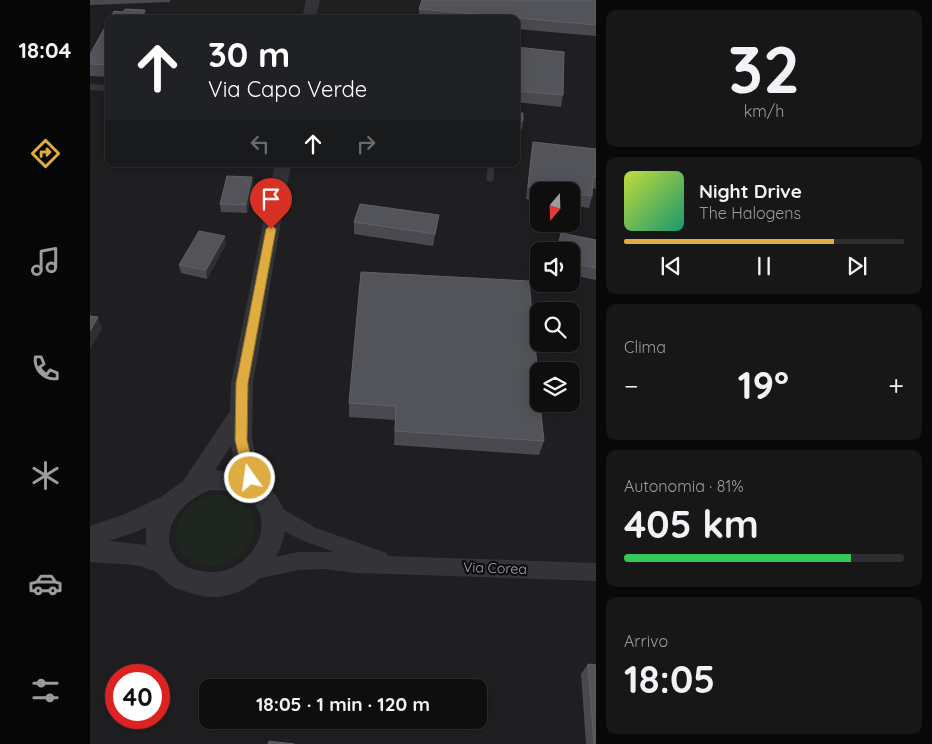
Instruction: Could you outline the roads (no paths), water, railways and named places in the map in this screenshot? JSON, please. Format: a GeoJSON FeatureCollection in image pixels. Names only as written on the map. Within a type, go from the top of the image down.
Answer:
{"type":"FeatureCollection","features":[{"type":"Feature","properties":{"kind":"street"},"geometry":{"type":"LineString","coordinates":[[310,15],[313,0]]}},
{"type":"Feature","properties":{"kind":"street"},"geometry":{"type":"LineString","coordinates":[[90,88],[105,88]]}},
{"type":"Feature","properties":{"kind":"street"},"geometry":{"type":"LineString","coordinates":[[253,488],[241,440],[242,383],[282,167]]}},
{"type":"Feature","properties":{"kind":"street"},"geometry":{"type":"LineString","coordinates":[[90,537],[132,522],[168,505],[192,486],[241,413]]}},
{"type":"Feature","properties":{"kind":"street"},"geometry":{"type":"LineString","coordinates":[[168,505],[162,515],[156,537],[157,546],[165,563],[182,578],[196,583],[211,585],[234,581],[251,571],[264,559],[272,545],[276,526],[272,511],[265,499],[253,488],[235,481],[211,480],[192,486]]}},
{"type":"Feature","properties":{"kind":"street"},"geometry":{"type":"LineString","coordinates":[[272,511],[288,524],[318,538],[394,564]]}},
{"type":"Feature","properties":{"kind":"street"},"geometry":{"type":"LineString","coordinates":[[90,551],[140,555],[165,563]]}},
{"type":"Feature","properties":{"kind":"street"},"geometry":{"type":"LineString","coordinates":[[251,571],[299,561],[322,560],[358,564],[394,564]]}},
{"type":"Feature","properties":{"kind":"street","name":"Via Corea"},"geometry":{"type":"LineString","coordinates":[[394,564],[596,572]]}},
{"type":"Feature","properties":{"kind":"lane"},"geometry":{"type":"LineString","coordinates":[[490,180],[491,167]]}}]}
